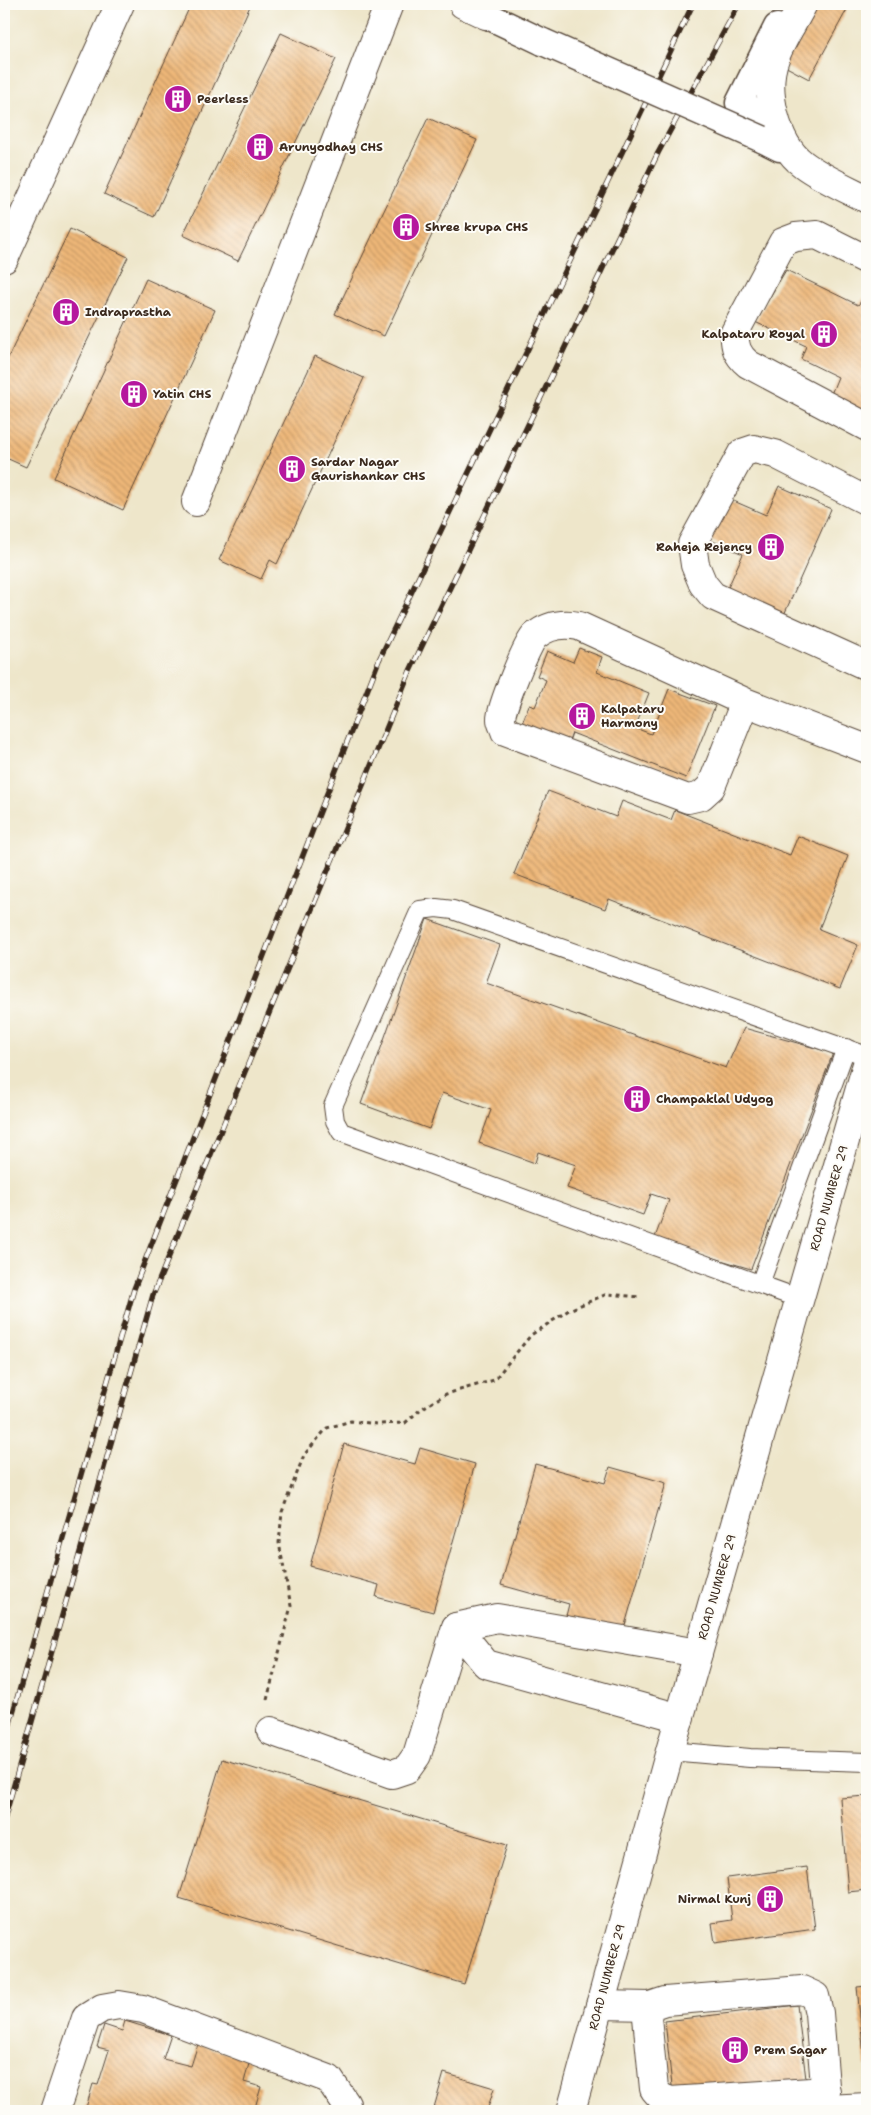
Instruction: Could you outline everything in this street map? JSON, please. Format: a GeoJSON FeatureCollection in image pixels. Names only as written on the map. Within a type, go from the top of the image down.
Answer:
{"type":"FeatureCollection","features":[{"type":"Feature","properties":{"kind":"street"},"geometry":{"type":"LineString","coordinates":[[4,259],[120,4]]}},
{"type":"Feature","properties":{"kind":"street"},"geometry":{"type":"LineString","coordinates":[[196,502],[389,4]]}},
{"type":"Feature","properties":{"kind":"street"},"geometry":{"type":"LineString","coordinates":[[762,139],[759,113],[739,103],[788,4]]}},
{"type":"Feature","properties":{"kind":"street"},"geometry":{"type":"LineString","coordinates":[[792,154],[773,114],[769,88],[774,59],[803,4]]}},
{"type":"Feature","properties":{"kind":"street"},"geometry":{"type":"LineString","coordinates":[[474,9],[543,42],[762,139],[792,154],[803,164],[867,199]]}},
{"type":"Feature","properties":{"kind":"street"},"geometry":{"type":"LineString","coordinates":[[867,260],[817,235],[796,237],[783,242],[735,332],[735,342],[739,356],[748,364],[867,427]]}},
{"type":"Feature","properties":{"kind":"street"},"geometry":{"type":"LineString","coordinates":[[867,501],[774,454],[754,449],[742,453],[692,544],[695,565],[703,584],[713,596],[867,666]]}},
{"type":"Feature","properties":{"kind":"street"},"geometry":{"type":"LineString","coordinates":[[745,702],[712,787],[701,796],[688,799],[505,731],[501,720],[504,702],[533,638],[547,628],[565,624],[579,626],[745,702],[867,749]]}},
{"type":"Feature","properties":{"kind":"street","name":"ROAD NUMBER 29"},"geometry":{"type":"LineString","coordinates":[[570,2111],[670,1751],[800,1299],[857,1056]]}},
{"type":"Feature","properties":{"kind":"street"},"geometry":{"type":"LineString","coordinates":[[456,1628],[497,1618],[698,1653]]}},
{"type":"Feature","properties":{"kind":"street"},"geometry":{"type":"LineString","coordinates":[[271,1731],[392,1774],[407,1769],[417,1755],[456,1628]]}},
{"type":"Feature","properties":{"kind":"street"},"geometry":{"type":"LineString","coordinates":[[456,1628],[486,1664],[680,1718]]}},
{"type":"Feature","properties":{"kind":"street"},"geometry":{"type":"LineString","coordinates":[[600,2004],[650,2006],[665,2001],[802,1990],[815,1996],[819,2013],[826,2100]]}},
{"type":"Feature","properties":{"kind":"street"},"geometry":{"type":"LineString","coordinates":[[55,2111],[86,2018],[102,2008],[119,2005],[143,2009],[329,2079],[346,2104],[346,2111]]}},
{"type":"Feature","properties":{"kind":"street"},"geometry":{"type":"LineString","coordinates":[[650,2006],[647,2017],[654,2088],[659,2104],[670,2101],[826,2100],[867,2107]]}},
{"type":"Feature","properties":{"kind":"street"},"geometry":{"type":"LineString","coordinates":[[792,2111],[826,2100]]}},
{"type":"Feature","properties":{"kind":"lane"},"geometry":{"type":"LineString","coordinates":[[800,1299],[341,1132],[335,1121],[333,1106],[420,910],[436,908],[453,910],[857,1056],[867,1056]]}},
{"type":"Feature","properties":{"kind":"lane"},"geometry":{"type":"LineString","coordinates":[[760,1284],[857,1056]]}},
{"type":"Feature","properties":{"kind":"lane"},"geometry":{"type":"LineString","coordinates":[[670,1751],[750,1758],[867,1762]]}},
{"type":"Feature","properties":{"kind":"path"},"geometry":{"type":"LineString","coordinates":[[271,1731],[263,1713],[291,1606],[279,1542],[282,1512],[304,1455],[321,1435],[327,1428],[351,1421],[378,1424],[404,1423],[421,1409],[446,1394],[494,1380],[531,1335],[569,1310],[607,1294],[640,1297]]}},
{"type":"Feature","properties":{"kind":"building","name":"Peerless"},"geometry":{"type":"Polygon","coordinates":[[[191,4],[251,4],[154,217],[104,194],[191,4]]]}},
{"type":"Feature","properties":{"kind":"building"},"geometry":{"type":"Polygon","coordinates":[[[809,4],[850,4],[809,79],[777,62],[809,4]]]}},
{"type":"Feature","properties":{"kind":"building","name":"Arunyodhay CHS"},"geometry":{"type":"Polygon","coordinates":[[[281,33],[336,59],[238,261],[183,235],[281,33]]]}},
{"type":"Feature","properties":{"kind":"building","name":"Shree krupa CHS"},"geometry":{"type":"Polygon","coordinates":[[[428,118],[477,140],[384,336],[335,314],[428,118]]]}},
{"type":"Feature","properties":{"kind":"building","name":"Indraprastha"},"geometry":{"type":"Polygon","coordinates":[[[70,229],[128,257],[26,467],[4,457],[4,366],[70,229]]]}},
{"type":"Feature","properties":{"kind":"building","name":"Kalpataru Royal"},"geometry":{"type":"Polygon","coordinates":[[[786,270],[858,305],[867,294],[867,411],[864,412],[829,399],[838,377],[801,359],[806,346],[755,322],[786,270]]]}},
{"type":"Feature","properties":{"kind":"building","name":"Yatin CHS"},"geometry":{"type":"Polygon","coordinates":[[[146,279],[215,310],[123,510],[54,478],[146,279]]]}},
{"type":"Feature","properties":{"kind":"building","name":"Sardar Nagar Gaurishankar CHS"},"geometry":{"type":"Polygon","coordinates":[[[315,356],[364,378],[277,564],[270,560],[261,579],[219,560],[315,356]]]}},
{"type":"Feature","properties":{"kind":"building","name":"Raheja Rejency"},"geometry":{"type":"Polygon","coordinates":[[[779,486],[831,509],[783,617],[726,592],[743,554],[710,540],[729,499],[766,515],[779,486]]]}},
{"type":"Feature","properties":{"kind":"building","name":"Kalpataru Harmony"},"geometry":{"type":"Polygon","coordinates":[[[579,648],[602,657],[597,672],[649,693],[635,728],[651,734],[669,689],[715,706],[686,778],[572,733],[568,744],[521,726],[529,705],[535,707],[546,680],[537,676],[547,651],[573,662],[579,648]]]}},
{"type":"Feature","properties":{"kind":"building"},"geometry":{"type":"Polygon","coordinates":[[[548,791],[616,817],[622,801],[671,820],[675,810],[790,855],[798,836],[848,856],[819,929],[858,945],[840,989],[609,899],[605,909],[514,874],[548,791]]]}},
{"type":"Feature","properties":{"kind":"building","name":"Champaklal Udyog"},"geometry":{"type":"Polygon","coordinates":[[[427,919],[500,945],[486,983],[726,1068],[744,1028],[833,1053],[751,1269],[654,1240],[669,1200],[651,1194],[643,1215],[567,1188],[576,1165],[538,1152],[535,1163],[479,1143],[491,1110],[442,1093],[429,1129],[361,1104],[427,919]]]}},
{"type":"Feature","properties":{"kind":"building"},"geometry":{"type":"Polygon","coordinates":[[[344,1444],[415,1464],[420,1448],[475,1464],[433,1612],[376,1597],[379,1585],[310,1566],[344,1444]]]}},
{"type":"Feature","properties":{"kind":"building"},"geometry":{"type":"Polygon","coordinates":[[[535,1464],[605,1483],[610,1467],[666,1483],[623,1632],[566,1616],[569,1604],[501,1585],[535,1464]]]}},
{"type":"Feature","properties":{"kind":"building"},"geometry":{"type":"Polygon","coordinates":[[[222,1759],[507,1845],[464,1984],[179,1898],[222,1759]]]}},
{"type":"Feature","properties":{"kind":"building"},"geometry":{"type":"Polygon","coordinates":[[[867,1796],[867,1890],[848,1892],[840,1798],[867,1796]]]}},
{"type":"Feature","properties":{"kind":"building","name":"Nirmal Kunj"},"geometry":{"type":"Polygon","coordinates":[[[807,1867],[815,1929],[715,1943],[712,1923],[732,1920],[727,1878],[807,1867]]]}},
{"type":"Feature","properties":{"kind":"building"},"geometry":{"type":"Polygon","coordinates":[[[867,1986],[867,2065],[865,2066],[857,1987],[867,1986]]]}},
{"type":"Feature","properties":{"kind":"building","name":"Prem Sagar"},"geometry":{"type":"Polygon","coordinates":[[[797,2005],[806,2079],[673,2095],[665,2021],[797,2005]]]}},
{"type":"Feature","properties":{"kind":"building"},"geometry":{"type":"Polygon","coordinates":[[[125,2021],[171,2035],[163,2059],[191,2066],[198,2044],[250,2060],[244,2082],[261,2087],[254,2111],[85,2111],[93,2084],[98,2085],[109,2050],[97,2047],[104,2025],[122,2031],[125,2021]]]}},
{"type":"Feature","properties":{"kind":"building"},"geometry":{"type":"Polygon","coordinates":[[[444,2073],[494,2088],[487,2111],[433,2111],[444,2073]]]}},
{"type":"Feature","properties":{"kind":"railway"},"geometry":{"type":"LineString","coordinates":[[4,1744],[134,1289],[379,660],[693,4]]}},
{"type":"Feature","properties":{"kind":"railway"},"geometry":{"type":"LineString","coordinates":[[4,1820],[153,1295],[410,671],[658,153],[739,4]]}},
{"type":"Feature","properties":{"kind":"place","name":"Peerless"},"geometry":{"type":"Point","coordinates":[178,99]}},
{"type":"Feature","properties":{"kind":"place","name":"Arunyodhay CHS"},"geometry":{"type":"Point","coordinates":[260,147]}},
{"type":"Feature","properties":{"kind":"place","name":"Shree krupa CHS"},"geometry":{"type":"Point","coordinates":[406,227]}},
{"type":"Feature","properties":{"kind":"place","name":"Indraprastha"},"geometry":{"type":"Point","coordinates":[66,312]}},
{"type":"Feature","properties":{"kind":"place","name":"Kalpataru Royal"},"geometry":{"type":"Point","coordinates":[824,334]}},
{"type":"Feature","properties":{"kind":"place","name":"Yatin CHS"},"geometry":{"type":"Point","coordinates":[134,394]}},
{"type":"Feature","properties":{"kind":"place","name":"Sardar Nagar Gaurishankar CHS"},"geometry":{"type":"Point","coordinates":[292,469]}},
{"type":"Feature","properties":{"kind":"place","name":"Raheja Rejency"},"geometry":{"type":"Point","coordinates":[771,547]}},
{"type":"Feature","properties":{"kind":"place","name":"Kalpataru Harmony"},"geometry":{"type":"Point","coordinates":[582,716]}},
{"type":"Feature","properties":{"kind":"place","name":"Champaklal Udyog"},"geometry":{"type":"Point","coordinates":[637,1099]}},
{"type":"Feature","properties":{"kind":"place","name":"Nirmal Kunj"},"geometry":{"type":"Point","coordinates":[770,1899]}},
{"type":"Feature","properties":{"kind":"place","name":"Prem Sagar"},"geometry":{"type":"Point","coordinates":[735,2050]}}]}
